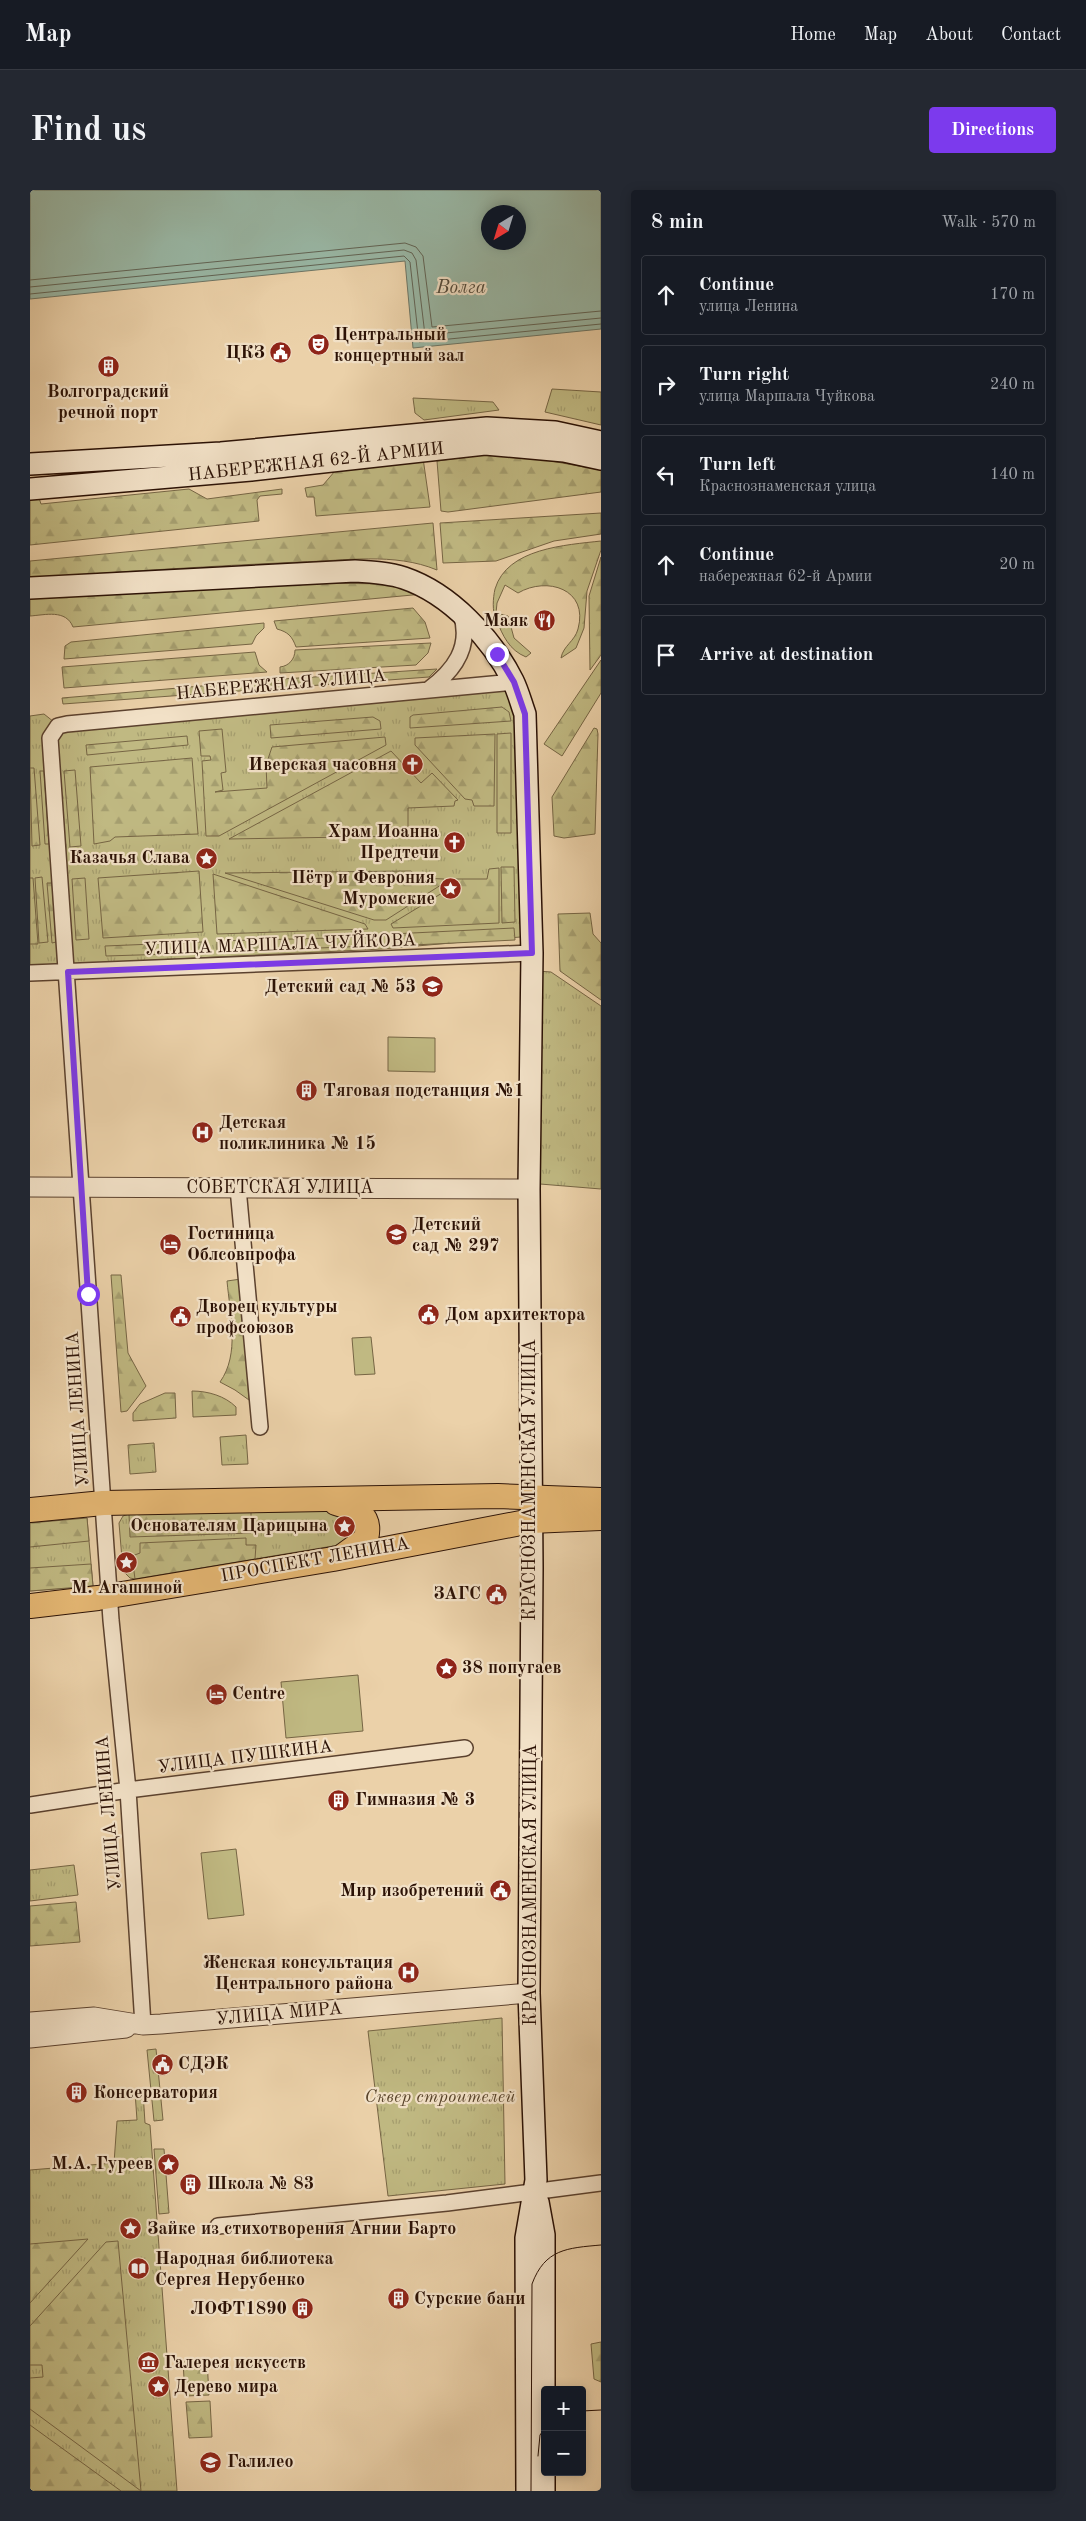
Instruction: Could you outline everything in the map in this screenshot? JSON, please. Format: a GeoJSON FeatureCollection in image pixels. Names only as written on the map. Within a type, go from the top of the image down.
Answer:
{"type":"FeatureCollection","features":[{"type":"Feature","properties":{"kind":"main road","name":"НАБЕРЕЖНАЯ 62-Й АРМИИ"},"geometry":{"type":"LineString","coordinates":[[30,464],[221,453],[487,428],[555,432],[601,442]]}},
{"type":"Feature","properties":{"kind":"main road","name":"НАБЕРЕЖНАЯ 62-Й АРМИИ"},"geometry":{"type":"LineString","coordinates":[[30,489],[251,470],[485,444],[564,451],[601,459]]}},
{"type":"Feature","properties":{"kind":"main road"},"geometry":{"type":"LineString","coordinates":[[30,588],[372,572],[413,582],[446,601],[485,639],[514,682]]}},
{"type":"Feature","properties":{"kind":"main road","name":"КРАСНОЗНАМЕНСКАЯ УЛИЦА"},"geometry":{"type":"LineString","coordinates":[[514,682],[525,714],[532,953],[529,1189],[531,1521],[529,1993],[536,2190],[544,2235],[544,2491]]}},
{"type":"Feature","properties":{"kind":"main road"},"geometry":{"type":"LineString","coordinates":[[30,1510],[103,1503],[498,1496],[601,1500]]}},
{"type":"Feature","properties":{"kind":"main road"},"geometry":{"type":"LineString","coordinates":[[324,1500],[362,1512],[367,1520],[368,1532],[362,1544],[350,1552],[333,1559]]}},
{"type":"Feature","properties":{"kind":"main road","name":"ПРОСПЕКТ ЛЕНИНА"},"geometry":{"type":"LineString","coordinates":[[30,1606],[110,1596],[333,1559],[531,1521],[601,1518]]}},
{"type":"Feature","properties":{"kind":"main road","name":"КРАСНОЗНАМЕНСКАЯ УЛИЦА"},"geometry":{"type":"LineString","coordinates":[[527,2491],[526,2238],[536,2190]]}},
{"type":"Feature","properties":{"kind":"street"},"geometry":{"type":"LineString","coordinates":[[428,690],[450,670],[464,648],[466,637],[461,614]]}},
{"type":"Feature","properties":{"kind":"street","name":"НАБЕРЕЖНАЯ УЛИЦА"},"geometry":{"type":"LineString","coordinates":[[54,730],[58,726],[67,724],[514,682]]}},
{"type":"Feature","properties":{"kind":"street","name":"УЛИЦА ЛЕНИНА"},"geometry":{"type":"LineString","coordinates":[[54,730],[50,738],[68,972],[80,1187],[110,1596],[128,1790],[142,1981],[142,2025]]}},
{"type":"Feature","properties":{"kind":"street","name":"УЛИЦА МАРШАЛА ЧУЙКОВА"},"geometry":{"type":"LineString","coordinates":[[30,973],[532,953]]}},
{"type":"Feature","properties":{"kind":"street","name":"СОВЕТСКАЯ УЛИЦА"},"geometry":{"type":"LineString","coordinates":[[30,1187],[529,1189]]}},
{"type":"Feature","properties":{"kind":"street"},"geometry":{"type":"LineString","coordinates":[[238,1188],[260,1427]]}},
{"type":"Feature","properties":{"kind":"street","name":"УЛИЦА ПУШКИНА"},"geometry":{"type":"LineString","coordinates":[[30,1805],[128,1790],[465,1748]]}},
{"type":"Feature","properties":{"kind":"street","name":"УЛИЦА МИРА"},"geometry":{"type":"LineString","coordinates":[[30,2022],[94,2017],[142,2025],[529,1993]]}},
{"type":"Feature","properties":{"kind":"street"},"geometry":{"type":"LineString","coordinates":[[30,2038],[142,2025]]}},
{"type":"Feature","properties":{"kind":"street"},"geometry":{"type":"LineString","coordinates":[[218,2226],[447,2203],[601,2183]]}},
{"type":"Feature","properties":{"kind":"green space"},"geometry":{"type":"Polygon","coordinates":[[[552,389],[601,392],[601,425],[545,412],[552,389]]]}},
{"type":"Feature","properties":{"kind":"green space"},"geometry":{"type":"Polygon","coordinates":[[[413,398],[493,402],[499,410],[424,420],[415,413],[413,398]]]}},
{"type":"Feature","properties":{"kind":"green space"},"geometry":{"type":"Polygon","coordinates":[[[501,452],[601,470],[601,492],[448,512],[441,511],[437,461],[501,452]]]}},
{"type":"Feature","properties":{"kind":"green space"},"geometry":{"type":"Polygon","coordinates":[[[423,458],[430,507],[316,516],[314,497],[307,497],[305,488],[323,485],[341,464],[423,458]]]}},
{"type":"Feature","properties":{"kind":"green space"},"geometry":{"type":"Polygon","coordinates":[[[189,489],[207,499],[282,489],[282,494],[260,496],[257,500],[259,521],[30,545],[30,500],[39,498],[41,504],[189,489]]]}},
{"type":"Feature","properties":{"kind":"green space"},"geometry":{"type":"Polygon","coordinates":[[[601,513],[601,534],[554,541],[496,561],[443,563],[440,523],[601,513]]]}},
{"type":"Feature","properties":{"kind":"green space"},"geometry":{"type":"Polygon","coordinates":[[[433,523],[437,570],[421,564],[404,561],[351,559],[30,578],[30,561],[433,523]]]}},
{"type":"Feature","properties":{"kind":"green space"},"geometry":{"type":"Polygon","coordinates":[[[601,541],[601,550],[587,591],[584,628],[576,648],[561,658],[578,629],[580,615],[577,604],[571,596],[553,586],[529,588],[518,593],[505,585],[497,603],[496,613],[508,616],[514,638],[531,653],[526,657],[515,651],[504,637],[494,612],[493,600],[495,589],[502,575],[512,565],[539,551],[571,544],[601,541]]]}},
{"type":"Feature","properties":{"kind":"green space"},"geometry":{"type":"Polygon","coordinates":[[[601,557],[601,655],[590,670],[589,596],[601,557]]]}},
{"type":"Feature","properties":{"kind":"green space"},"geometry":{"type":"Polygon","coordinates":[[[315,583],[390,584],[423,594],[73,627],[70,621],[60,615],[30,616],[30,599],[315,583]]]}},
{"type":"Feature","properties":{"kind":"green space"},"geometry":{"type":"Polygon","coordinates":[[[413,608],[425,622],[430,638],[296,647],[289,635],[277,629],[274,621],[413,608]]]}},
{"type":"Feature","properties":{"kind":"green space"},"geometry":{"type":"Polygon","coordinates":[[[264,623],[264,628],[256,636],[252,644],[64,659],[65,646],[71,642],[264,623]]]}},
{"type":"Feature","properties":{"kind":"green space"},"geometry":{"type":"Polygon","coordinates":[[[431,643],[428,653],[416,665],[280,673],[280,667],[291,662],[295,650],[431,643]]]}},
{"type":"Feature","properties":{"kind":"green space"},"geometry":{"type":"Polygon","coordinates":[[[255,652],[259,665],[267,672],[64,688],[62,667],[255,652]]]}},
{"type":"Feature","properties":{"kind":"green space"},"geometry":{"type":"Polygon","coordinates":[[[601,660],[601,693],[562,756],[544,744],[601,660]]]}},
{"type":"Feature","properties":{"kind":"green space"},"geometry":{"type":"Polygon","coordinates":[[[437,669],[429,677],[63,704],[62,698],[283,679],[437,669]]]}},
{"type":"Feature","properties":{"kind":"green space"},"geometry":{"type":"Polygon","coordinates":[[[514,682],[532,936],[382,949],[30,966],[30,716],[44,714],[59,726],[514,682]]]}},
{"type":"Feature","properties":{"kind":"green space"},"geometry":{"type":"Polygon","coordinates":[[[502,707],[509,712],[511,721],[410,728],[410,717],[413,715],[502,707]]]}},
{"type":"Feature","properties":{"kind":"green space"},"geometry":{"type":"Polygon","coordinates":[[[373,717],[380,721],[381,729],[271,738],[270,725],[373,717]]]}},
{"type":"Feature","properties":{"kind":"green space"},"geometry":{"type":"Polygon","coordinates":[[[594,728],[597,729],[598,734],[595,834],[564,838],[554,836],[552,797],[594,728]]]}},
{"type":"Feature","properties":{"kind":"green space"},"geometry":{"type":"Polygon","coordinates":[[[222,729],[226,772],[221,773],[223,790],[215,792],[267,788],[266,765],[272,747],[385,737],[386,745],[219,836],[206,836],[202,761],[211,760],[210,756],[201,756],[199,731],[222,729]]]}},
{"type":"Feature","properties":{"kind":"green space"},"geometry":{"type":"Polygon","coordinates":[[[511,733],[511,833],[497,833],[497,734],[511,733]]]}},
{"type":"Feature","properties":{"kind":"green space"},"geometry":{"type":"Polygon","coordinates":[[[495,734],[494,806],[474,806],[472,800],[465,799],[415,745],[415,738],[495,734]]]}},
{"type":"Feature","properties":{"kind":"green space"},"geometry":{"type":"Polygon","coordinates":[[[187,736],[188,745],[87,755],[86,745],[187,736]]]}},
{"type":"Feature","properties":{"kind":"green space"},"geometry":{"type":"Polygon","coordinates":[[[391,751],[421,783],[432,773],[458,800],[455,801],[454,806],[408,808],[408,836],[229,839],[391,751]]]}},
{"type":"Feature","properties":{"kind":"green space"},"geometry":{"type":"Polygon","coordinates":[[[192,758],[198,834],[115,837],[110,841],[94,844],[90,767],[192,758]]]}},
{"type":"Feature","properties":{"kind":"green space"},"geometry":{"type":"Polygon","coordinates":[[[30,768],[34,768],[40,845],[32,846],[30,768]]]}},
{"type":"Feature","properties":{"kind":"green space"},"geometry":{"type":"Polygon","coordinates":[[[75,770],[81,846],[70,847],[64,771],[75,770]]]}},
{"type":"Feature","properties":{"kind":"green space"},"geometry":{"type":"Polygon","coordinates":[[[40,771],[44,771],[49,844],[45,844],[40,771]]]}},
{"type":"Feature","properties":{"kind":"green space"},"geometry":{"type":"Polygon","coordinates":[[[501,867],[514,867],[515,922],[502,923],[501,867]]]}},
{"type":"Feature","properties":{"kind":"green space"},"geometry":{"type":"Polygon","coordinates":[[[499,868],[499,923],[393,928],[391,924],[457,884],[456,879],[487,879],[489,869],[499,868]]]}},
{"type":"Feature","properties":{"kind":"green space"},"geometry":{"type":"Polygon","coordinates":[[[199,871],[203,932],[103,938],[98,878],[199,871]]]}},
{"type":"Feature","properties":{"kind":"green space"},"geometry":{"type":"Polygon","coordinates":[[[411,871],[419,878],[444,879],[444,883],[386,920],[374,920],[225,873],[411,871]]]}},
{"type":"Feature","properties":{"kind":"green space"},"geometry":{"type":"Polygon","coordinates":[[[213,874],[365,924],[368,929],[217,934],[213,874]]]}},
{"type":"Feature","properties":{"kind":"green space"},"geometry":{"type":"Polygon","coordinates":[[[42,877],[48,942],[39,943],[35,878],[42,877]]]}},
{"type":"Feature","properties":{"kind":"green space"},"geometry":{"type":"Polygon","coordinates":[[[30,878],[33,878],[38,944],[30,944],[30,878]]]}},
{"type":"Feature","properties":{"kind":"green space"},"geometry":{"type":"Polygon","coordinates":[[[85,878],[89,939],[76,940],[72,879],[85,878]]]}},
{"type":"Feature","properties":{"kind":"green space"},"geometry":{"type":"Polygon","coordinates":[[[47,883],[52,883],[56,942],[52,943],[47,883]]]}},
{"type":"Feature","properties":{"kind":"green space"},"geometry":{"type":"Polygon","coordinates":[[[590,913],[593,934],[601,943],[601,1000],[560,971],[558,914],[590,913]]]}},
{"type":"Feature","properties":{"kind":"green space"},"geometry":{"type":"Polygon","coordinates":[[[514,928],[515,940],[393,946],[392,934],[514,928]]]}},
{"type":"Feature","properties":{"kind":"green space"},"geometry":{"type":"Polygon","coordinates":[[[370,937],[370,946],[217,952],[217,941],[370,937]]]}},
{"type":"Feature","properties":{"kind":"green space"},"geometry":{"type":"Polygon","coordinates":[[[202,942],[202,953],[106,956],[105,946],[202,942]]]}},
{"type":"Feature","properties":{"kind":"green space"},"geometry":{"type":"Polygon","coordinates":[[[537,971],[551,972],[601,1006],[601,1189],[540,1184],[537,971]]]}},
{"type":"Feature","properties":{"kind":"green space"},"geometry":{"type":"Polygon","coordinates":[[[388,1037],[435,1038],[435,1072],[388,1071],[388,1037]]]}},
{"type":"Feature","properties":{"kind":"green space"},"geometry":{"type":"Polygon","coordinates":[[[111,1275],[121,1275],[128,1353],[146,1386],[127,1411],[121,1412],[111,1275]]]}},
{"type":"Feature","properties":{"kind":"green space"},"geometry":{"type":"Polygon","coordinates":[[[241,1279],[249,1400],[220,1382],[230,1359],[232,1346],[227,1281],[241,1279]]]}},
{"type":"Feature","properties":{"kind":"green space"},"geometry":{"type":"Polygon","coordinates":[[[371,1337],[375,1374],[355,1375],[352,1338],[371,1337]]]}},
{"type":"Feature","properties":{"kind":"green space"},"geometry":{"type":"Polygon","coordinates":[[[192,1391],[210,1393],[227,1400],[236,1407],[236,1415],[193,1417],[192,1391]]]}},
{"type":"Feature","properties":{"kind":"green space"},"geometry":{"type":"Polygon","coordinates":[[[165,1393],[175,1393],[176,1418],[133,1421],[133,1413],[140,1404],[165,1393]]]}},
{"type":"Feature","properties":{"kind":"green space"},"geometry":{"type":"Polygon","coordinates":[[[246,1435],[248,1464],[222,1465],[220,1437],[246,1435]]]}},
{"type":"Feature","properties":{"kind":"green space"},"geometry":{"type":"Polygon","coordinates":[[[154,1443],[156,1472],[130,1474],[128,1445],[154,1443]]]}},
{"type":"Feature","properties":{"kind":"green space"},"geometry":{"type":"Polygon","coordinates":[[[336,1511],[346,1513],[360,1532],[339,1545],[135,1579],[130,1578],[123,1571],[119,1523],[123,1516],[129,1514],[336,1511]]]}},
{"type":"Feature","properties":{"kind":"green space"},"geometry":{"type":"Polygon","coordinates":[[[251,1512],[251,1533],[130,1537],[129,1514],[251,1512]]]}},
{"type":"Feature","properties":{"kind":"green space"},"geometry":{"type":"Polygon","coordinates":[[[87,1518],[93,1586],[30,1591],[30,1523],[87,1518]]]}},
{"type":"Feature","properties":{"kind":"green space"},"geometry":{"type":"Polygon","coordinates":[[[87,1518],[89,1541],[30,1547],[30,1523],[87,1518]]]}},
{"type":"Feature","properties":{"kind":"green space"},"geometry":{"type":"Polygon","coordinates":[[[246,1538],[246,1545],[256,1545],[255,1559],[135,1579],[132,1556],[140,1553],[140,1543],[246,1538]]]}},
{"type":"Feature","properties":{"kind":"green space"},"geometry":{"type":"Polygon","coordinates":[[[91,1564],[93,1586],[30,1591],[30,1568],[91,1564]]]}},
{"type":"Feature","properties":{"kind":"green space"},"geometry":{"type":"Polygon","coordinates":[[[358,1675],[363,1731],[286,1738],[281,1682],[358,1675]]]}},
{"type":"Feature","properties":{"kind":"green space"},"geometry":{"type":"Polygon","coordinates":[[[236,1849],[244,1915],[208,1919],[201,1853],[236,1849]]]}},
{"type":"Feature","properties":{"kind":"green space"},"geometry":{"type":"Polygon","coordinates":[[[74,1865],[78,1895],[30,1901],[30,1870],[74,1865]]]}},
{"type":"Feature","properties":{"kind":"green space"},"geometry":{"type":"Polygon","coordinates":[[[76,1902],[80,1942],[30,1946],[30,1906],[76,1902]]]}},
{"type":"Feature","properties":{"kind":"green space","name":"Сквер строителей"},"geometry":{"type":"Polygon","coordinates":[[[502,2018],[505,2184],[388,2196],[368,2031],[502,2018]]]}},
{"type":"Feature","properties":{"kind":"green space"},"geometry":{"type":"Polygon","coordinates":[[[156,2049],[163,2120],[154,2121],[147,2050],[156,2049]]]}},
{"type":"Feature","properties":{"kind":"green space"},"geometry":{"type":"Polygon","coordinates":[[[135,2092],[143,2092],[145,2123],[150,2125],[177,2491],[30,2491],[30,2170],[114,2163],[117,2121],[137,2120],[135,2092]]]}},
{"type":"Feature","properties":{"kind":"green space"},"geometry":{"type":"Polygon","coordinates":[[[154,2149],[164,2149],[169,2213],[159,2214],[154,2149]]]}},
{"type":"Feature","properties":{"kind":"green space"},"geometry":{"type":"Polygon","coordinates":[[[88,2239],[30,2303],[30,2244],[88,2239]]]}},
{"type":"Feature","properties":{"kind":"green space"},"geometry":{"type":"Polygon","coordinates":[[[118,2241],[141,2491],[30,2409],[30,2378],[43,2377],[42,2365],[30,2365],[30,2326],[106,2242],[118,2241]]]}},
{"type":"Feature","properties":{"kind":"green space"},"geometry":{"type":"Polygon","coordinates":[[[601,2342],[601,2382],[594,2379],[591,2344],[601,2342]]]}},
{"type":"Feature","properties":{"kind":"green space"},"geometry":{"type":"Polygon","coordinates":[[[207,2360],[209,2395],[185,2396],[183,2361],[207,2360]]]}},
{"type":"Feature","properties":{"kind":"green space"},"geometry":{"type":"Polygon","coordinates":[[[210,2401],[212,2437],[189,2438],[186,2402],[210,2401]]]}},
{"type":"Feature","properties":{"kind":"green space"},"geometry":{"type":"Polygon","coordinates":[[[30,2425],[121,2491],[30,2491],[30,2425]]]}},
{"type":"Feature","properties":{"kind":"water","name":"Волга"},"geometry":{"type":"Polygon","coordinates":[[[30,190],[601,190],[601,329],[413,348],[405,261],[30,299],[30,190]]]}},
{"type":"Feature","properties":{"kind":"tram line"},"geometry":{"type":"LineString","coordinates":[[531,2491],[532,2284],[543,2264],[559,2252],[578,2247],[601,2245]]}},
{"type":"Feature","properties":{"kind":"tram line"},"geometry":{"type":"LineString","coordinates":[[586,2411],[601,2410]]}},
{"type":"Feature","properties":{"kind":"tram line"},"geometry":{"type":"LineString","coordinates":[[538,2456],[540,2435],[543,2431]]}},
{"type":"Feature","properties":{"kind":"place","name":"Центральный концертный зал"},"geometry":{"type":"Point","coordinates":[318,345]}},
{"type":"Feature","properties":{"kind":"place","name":"ЦКЗ"},"geometry":{"type":"Point","coordinates":[281,353]}},
{"type":"Feature","properties":{"kind":"place","name":"Волгоградский речной порт"},"geometry":{"type":"Point","coordinates":[108,367]}},
{"type":"Feature","properties":{"kind":"place","name":"Маяк"},"geometry":{"type":"Point","coordinates":[544,621]}},
{"type":"Feature","properties":{"kind":"place","name":"Иверская часовня"},"geometry":{"type":"Point","coordinates":[413,765]}},
{"type":"Feature","properties":{"kind":"place","name":"Храм Иоанна Предтечи"},"geometry":{"type":"Point","coordinates":[455,842]}},
{"type":"Feature","properties":{"kind":"place","name":"Казачья Слава"},"geometry":{"type":"Point","coordinates":[206,858]}},
{"type":"Feature","properties":{"kind":"place","name":"Пётр и Феврония Муромские"},"geometry":{"type":"Point","coordinates":[451,888]}},
{"type":"Feature","properties":{"kind":"place","name":"Детский сад № 53"},"geometry":{"type":"Point","coordinates":[432,987]}},
{"type":"Feature","properties":{"kind":"place","name":"Тяговая подстанция №1"},"geometry":{"type":"Point","coordinates":[307,1091]}},
{"type":"Feature","properties":{"kind":"place","name":"Детская поликлиника № 15"},"geometry":{"type":"Point","coordinates":[203,1133]}},
{"type":"Feature","properties":{"kind":"place","name":"Детский сад № 297"},"geometry":{"type":"Point","coordinates":[396,1235]}},
{"type":"Feature","properties":{"kind":"place","name":"Гостиница Облсовпрофа"},"geometry":{"type":"Point","coordinates":[171,1244]}},
{"type":"Feature","properties":{"kind":"place","name":"Дом архитектора"},"geometry":{"type":"Point","coordinates":[429,1315]}},
{"type":"Feature","properties":{"kind":"place","name":"Дворец культуры профсоюзов"},"geometry":{"type":"Point","coordinates":[180,1317]}},
{"type":"Feature","properties":{"kind":"place","name":"Основателям Царицына"},"geometry":{"type":"Point","coordinates":[344,1526]}},
{"type":"Feature","properties":{"kind":"place","name":"М. Агашиной"},"geometry":{"type":"Point","coordinates":[127,1563]}},
{"type":"Feature","properties":{"kind":"place","name":"ЗАГС"},"geometry":{"type":"Point","coordinates":[497,1594]}},
{"type":"Feature","properties":{"kind":"place","name":"38 попугаев"},"geometry":{"type":"Point","coordinates":[446,1668]}},
{"type":"Feature","properties":{"kind":"place","name":"Centre"},"geometry":{"type":"Point","coordinates":[216,1694]}},
{"type":"Feature","properties":{"kind":"place","name":"Гимназия № 3"},"geometry":{"type":"Point","coordinates":[339,1800]}},
{"type":"Feature","properties":{"kind":"place","name":"Мир изобретений"},"geometry":{"type":"Point","coordinates":[500,1891]}},
{"type":"Feature","properties":{"kind":"place","name":"Женская консультация Центрального района"},"geometry":{"type":"Point","coordinates":[409,1973]}},
{"type":"Feature","properties":{"kind":"place","name":"СДЭК"},"geometry":{"type":"Point","coordinates":[162,2064]}},
{"type":"Feature","properties":{"kind":"place","name":"Консерватория"},"geometry":{"type":"Point","coordinates":[77,2093]}},
{"type":"Feature","properties":{"kind":"place","name":"М.А. Гуреев"},"geometry":{"type":"Point","coordinates":[169,2164]}},
{"type":"Feature","properties":{"kind":"place","name":"Школа № 83"},"geometry":{"type":"Point","coordinates":[191,2184]}},
{"type":"Feature","properties":{"kind":"place","name":"Зайке из стихотворения Агнии Барто"},"geometry":{"type":"Point","coordinates":[131,2229]}},
{"type":"Feature","properties":{"kind":"place","name":"Народная библиотека Сергея Нерубенко"},"geometry":{"type":"Point","coordinates":[139,2269]}},
{"type":"Feature","properties":{"kind":"place","name":"Сурские бани"},"geometry":{"type":"Point","coordinates":[398,2299]}},
{"type":"Feature","properties":{"kind":"place","name":"ЛОФТ1890"},"geometry":{"type":"Point","coordinates":[303,2309]}},
{"type":"Feature","properties":{"kind":"place","name":"Галерея искусств"},"geometry":{"type":"Point","coordinates":[148,2363]}},
{"type":"Feature","properties":{"kind":"place","name":"Дерево мира"},"geometry":{"type":"Point","coordinates":[158,2387]}},
{"type":"Feature","properties":{"kind":"place","name":"Галилео"},"geometry":{"type":"Point","coordinates":[211,2462]}},
{"type":"Feature","properties":{"kind":"route"},"geometry":{"type":"LineString","coordinates":[[88,1294],[68,972],[532,953],[525,714],[514,682],[497,654]]}}]}
